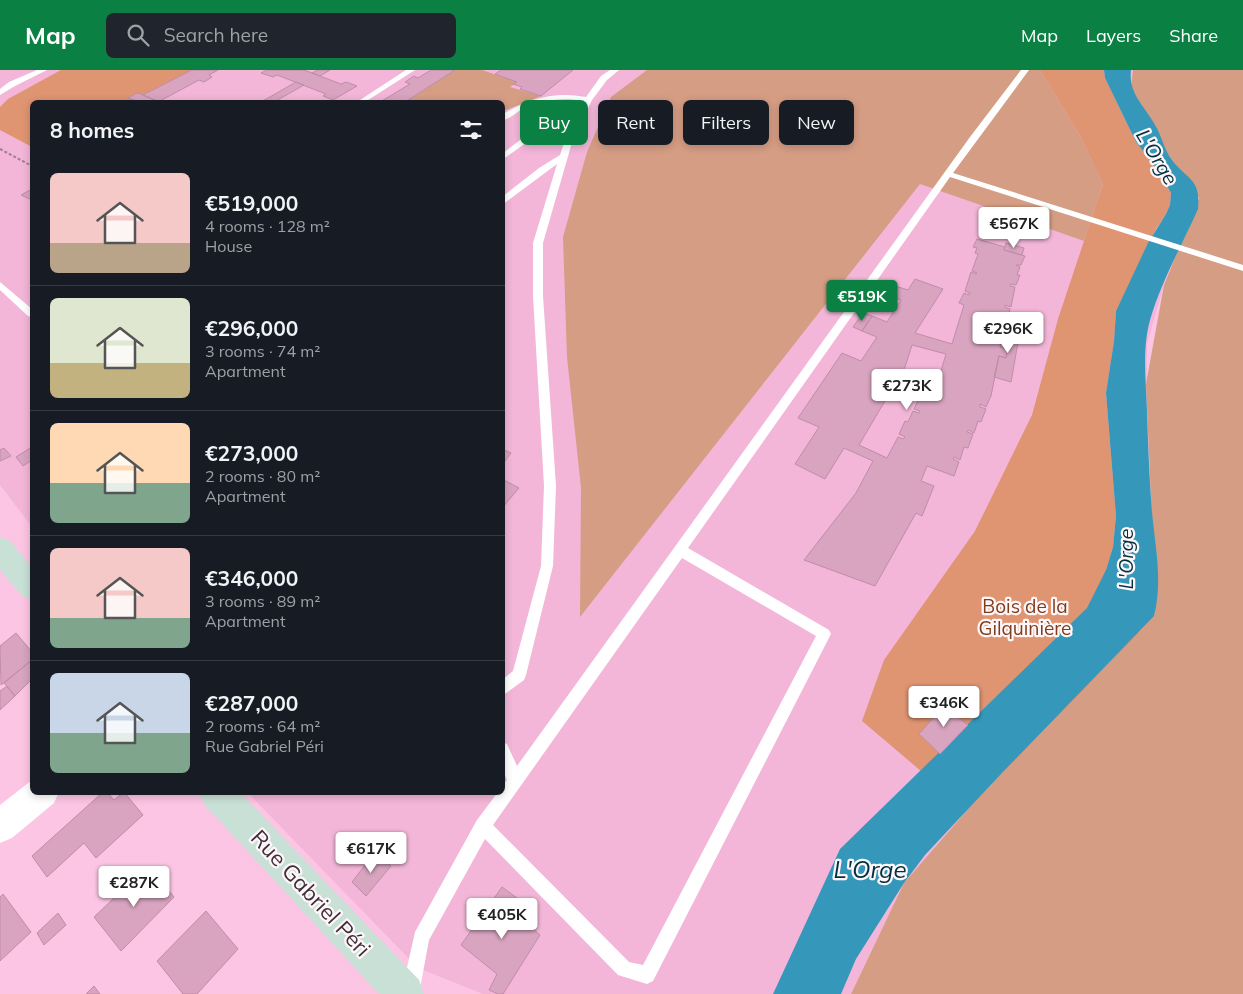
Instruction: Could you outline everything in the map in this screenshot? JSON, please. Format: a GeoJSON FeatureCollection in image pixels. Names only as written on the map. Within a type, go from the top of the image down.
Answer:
{"type":"FeatureCollection","features":[{"type":"Feature","properties":{"kind":"main road"},"geometry":{"type":"LineString","coordinates":[[0,549],[30,585]]}},
{"type":"Feature","properties":{"kind":"main road","name":"Rue Gabriel Péri"},"geometry":{"type":"LineString","coordinates":[[219,795],[405,994]]}},
{"type":"Feature","properties":{"kind":"street"},"geometry":{"type":"LineString","coordinates":[[0,826],[39,795]]}},
{"type":"Feature","properties":{"kind":"lane"},"geometry":{"type":"LineString","coordinates":[[0,93],[12,84],[43,70]]}},
{"type":"Feature","properties":{"kind":"lane"},"geometry":{"type":"LineString","coordinates":[[364,100],[411,70]]}},
{"type":"Feature","properties":{"kind":"lane"},"geometry":{"type":"LineString","coordinates":[[541,100],[562,96],[588,100],[604,78],[615,70]]}},
{"type":"Feature","properties":{"kind":"lane"},"geometry":{"type":"LineString","coordinates":[[410,994],[421,938],[483,826],[948,174],[1025,70]]}},
{"type":"Feature","properties":{"kind":"lane"},"geometry":{"type":"LineString","coordinates":[[505,117],[520,108]]}},
{"type":"Feature","properties":{"kind":"lane"},"geometry":{"type":"LineString","coordinates":[[505,156],[520,144]]}},
{"type":"Feature","properties":{"kind":"lane"},"geometry":{"type":"LineString","coordinates":[[505,687],[520,675],[547,566],[550,486],[538,296],[538,243],[567,145]]}},
{"type":"Feature","properties":{"kind":"lane"},"geometry":{"type":"LineString","coordinates":[[505,200],[542,170],[563,157]]}},
{"type":"Feature","properties":{"kind":"lane"},"geometry":{"type":"LineString","coordinates":[[948,174],[1243,268]]}},
{"type":"Feature","properties":{"kind":"lane"},"geometry":{"type":"LineString","coordinates":[[0,285],[30,308]]}},
{"type":"Feature","properties":{"kind":"lane"},"geometry":{"type":"LineString","coordinates":[[483,826],[624,969],[647,975],[824,634],[680,550]]}},
{"type":"Feature","properties":{"kind":"lane"},"geometry":{"type":"LineString","coordinates":[[505,757],[515,781]]}},
{"type":"Feature","properties":{"kind":"path"},"geometry":{"type":"LineString","coordinates":[[0,149],[30,165]]}},
{"type":"Feature","properties":{"kind":"shaded area"},"geometry":{"type":"Polygon","coordinates":[[[0,70],[1133,70],[1131,87],[1198,188],[1164,285],[1147,344],[1147,623],[975,801],[904,883],[851,994],[483,994],[418,968],[250,795],[505,795],[505,100],[30,100],[30,524],[0,485],[0,70]]]}},
{"type":"Feature","properties":{"kind":"shaded area"},"geometry":{"type":"Polygon","coordinates":[[[455,70],[482,70],[517,82],[510,87],[541,96],[531,100],[520,100],[520,104],[506,110],[505,100],[408,100],[455,70]]]}},
{"type":"Feature","properties":{"kind":"shaded area"},"geometry":{"type":"Polygon","coordinates":[[[647,70],[1040,70],[1080,136],[1103,184],[1084,241],[920,184],[580,617],[581,488],[567,357],[563,237],[587,152],[598,127],[598,145],[673,145],[673,100],[610,100],[611,97],[647,70]]]}},
{"type":"Feature","properties":{"kind":"shaded area"},"geometry":{"type":"Polygon","coordinates":[[[1133,70],[1243,70],[1243,994],[851,994],[904,883],[975,801],[1147,623],[1151,500],[1146,384],[1164,285],[1199,198],[1167,153],[1131,87],[1133,70]]]}},
{"type":"Feature","properties":{"kind":"green space"},"geometry":{"type":"Polygon","coordinates":[[[61,70],[192,70],[143,95],[137,93],[129,97],[136,100],[30,100],[30,146],[0,130],[0,107],[8,99],[61,70]]]}},
{"type":"Feature","properties":{"kind":"green space","name":"Bois de la Gilquinière"},"geometry":{"type":"Polygon","coordinates":[[[1040,70],[1104,70],[1105,78],[1136,142],[1160,173],[1171,193],[1170,205],[1166,214],[1156,229],[1116,311],[1114,341],[1106,393],[1116,516],[1113,547],[1106,570],[1139,633],[975,801],[921,771],[862,721],[884,660],[975,531],[1032,415],[1058,319],[1103,184],[1080,136],[1040,70]]]}},
{"type":"Feature","properties":{"kind":"water","name":"L'Orge"},"geometry":{"type":"Polygon","coordinates":[[[1104,70],[1131,70],[1132,86],[1138,99],[1157,129],[1169,156],[1195,185],[1198,199],[1198,209],[1155,306],[1146,342],[1145,377],[1150,477],[1158,572],[1157,601],[1154,616],[925,855],[904,883],[856,959],[841,994],[773,994],[840,849],[1087,608],[1106,570],[1113,547],[1116,516],[1106,393],[1114,341],[1116,311],[1148,243],[1166,214],[1170,205],[1171,193],[1160,173],[1136,142],[1105,78],[1104,70]]]}},
{"type":"Feature","properties":{"kind":"building"},"geometry":{"type":"Polygon","coordinates":[[[192,70],[218,70],[209,75],[212,77],[204,82],[199,80],[162,100],[154,100],[143,95],[192,70]]]}},
{"type":"Feature","properties":{"kind":"building"},"geometry":{"type":"Polygon","coordinates":[[[267,70],[304,70],[341,84],[346,82],[357,86],[333,100],[323,96],[326,94],[277,75],[273,77],[261,73],[267,70]]]}},
{"type":"Feature","properties":{"kind":"building"},"geometry":{"type":"Polygon","coordinates":[[[318,70],[330,70],[320,76],[312,73],[318,70]]]}},
{"type":"Feature","properties":{"kind":"building"},"geometry":{"type":"Polygon","coordinates":[[[431,70],[455,70],[408,100],[383,100],[410,84],[405,82],[414,76],[418,78],[431,70]]]}},
{"type":"Feature","properties":{"kind":"building"},"geometry":{"type":"Polygon","coordinates":[[[501,70],[573,70],[541,96],[520,89],[522,87],[513,84],[517,82],[495,74],[501,70]]]}},
{"type":"Feature","properties":{"kind":"building"},"geometry":{"type":"Polygon","coordinates":[[[296,82],[304,85],[278,100],[264,100],[296,82]]]}},
{"type":"Feature","properties":{"kind":"building"},"geometry":{"type":"Polygon","coordinates":[[[137,93],[155,100],[134,100],[128,98],[137,93]]]}},
{"type":"Feature","properties":{"kind":"building"},"geometry":{"type":"Polygon","coordinates":[[[30,190],[30,199],[21,195],[30,190]]]}},
{"type":"Feature","properties":{"kind":"building"},"geometry":{"type":"Polygon","coordinates":[[[977,239],[1005,247],[1004,250],[1025,256],[1021,265],[1016,265],[1020,267],[1017,275],[1020,275],[1016,285],[1011,284],[1010,286],[1015,287],[1011,307],[1005,305],[1005,307],[1010,309],[1000,347],[1008,349],[1006,358],[999,356],[991,396],[986,407],[980,404],[980,407],[986,409],[981,422],[978,421],[974,433],[968,430],[967,432],[973,434],[968,448],[964,447],[960,460],[954,457],[953,459],[959,462],[954,476],[927,466],[921,481],[934,486],[922,516],[916,513],[875,586],[804,560],[856,493],[873,461],[844,448],[825,479],[795,464],[819,427],[798,418],[842,353],[861,361],[877,337],[862,331],[872,316],[887,322],[901,300],[886,295],[892,285],[908,290],[915,279],[943,289],[915,333],[952,344],[964,305],[959,303],[964,293],[969,295],[970,293],[965,291],[971,272],[977,273],[972,271],[978,254],[975,253],[977,248],[973,247],[977,239]],[[912,345],[905,367],[859,445],[887,458],[898,437],[903,439],[905,437],[899,434],[905,421],[908,422],[913,411],[919,413],[920,411],[914,409],[920,396],[923,398],[928,387],[933,389],[934,387],[929,385],[935,373],[940,374],[946,354],[912,345]]]}},
{"type":"Feature","properties":{"kind":"building"},"geometry":{"type":"Polygon","coordinates":[[[1006,243],[1024,248],[1022,255],[1004,250],[1006,243]]]}},
{"type":"Feature","properties":{"kind":"building"},"geometry":{"type":"Polygon","coordinates":[[[863,313],[872,316],[862,331],[853,327],[863,313]]]}},
{"type":"Feature","properties":{"kind":"building"},"geometry":{"type":"Polygon","coordinates":[[[1004,326],[1020,331],[1011,382],[994,377],[999,356],[1006,358],[1008,349],[1000,347],[1004,326]]]}},
{"type":"Feature","properties":{"kind":"building"},"geometry":{"type":"Polygon","coordinates":[[[4,448],[11,456],[0,461],[0,450],[4,448]]]}},
{"type":"Feature","properties":{"kind":"building"},"geometry":{"type":"Polygon","coordinates":[[[30,448],[30,461],[23,466],[16,457],[30,448]]]}},
{"type":"Feature","properties":{"kind":"building"},"geometry":{"type":"Polygon","coordinates":[[[505,450],[511,453],[505,461],[505,450]]]}},
{"type":"Feature","properties":{"kind":"building"},"geometry":{"type":"Polygon","coordinates":[[[505,481],[519,488],[505,504],[505,481]]]}},
{"type":"Feature","properties":{"kind":"building"},"geometry":{"type":"Polygon","coordinates":[[[16,633],[30,650],[30,662],[1,685],[0,646],[16,633]]]}},
{"type":"Feature","properties":{"kind":"building"},"geometry":{"type":"Polygon","coordinates":[[[30,662],[30,681],[15,696],[4,683],[30,662]]]}},
{"type":"Feature","properties":{"kind":"building"},"geometry":{"type":"Polygon","coordinates":[[[7,686],[15,696],[0,710],[0,691],[7,686]]]}},
{"type":"Feature","properties":{"kind":"building"},"geometry":{"type":"Polygon","coordinates":[[[951,703],[961,710],[956,716],[968,725],[940,754],[919,734],[942,708],[951,703]]]}},
{"type":"Feature","properties":{"kind":"building"},"geometry":{"type":"Polygon","coordinates":[[[100,795],[110,795],[114,800],[120,795],[126,795],[143,815],[96,858],[84,843],[47,877],[32,856],[100,795]]]}},
{"type":"Feature","properties":{"kind":"building"},"geometry":{"type":"Polygon","coordinates":[[[376,851],[391,866],[366,896],[352,882],[376,851]]]}},
{"type":"Feature","properties":{"kind":"building"},"geometry":{"type":"Polygon","coordinates":[[[148,866],[174,897],[121,951],[94,917],[148,866]]]}},
{"type":"Feature","properties":{"kind":"building"},"geometry":{"type":"Polygon","coordinates":[[[502,887],[521,901],[514,913],[540,935],[503,994],[498,994],[489,990],[497,974],[461,945],[502,887]]]}},
{"type":"Feature","properties":{"kind":"building"},"geometry":{"type":"Polygon","coordinates":[[[3,894],[31,932],[0,961],[0,897],[3,894]]]}},
{"type":"Feature","properties":{"kind":"building"},"geometry":{"type":"Polygon","coordinates":[[[206,911],[238,949],[197,994],[183,994],[157,961],[206,911]]]}},
{"type":"Feature","properties":{"kind":"building"},"geometry":{"type":"Polygon","coordinates":[[[58,913],[66,925],[44,945],[37,933],[58,913]]]}},
{"type":"Feature","properties":{"kind":"building"},"geometry":{"type":"Polygon","coordinates":[[[94,986],[100,994],[86,994],[94,986]]]}}]}
